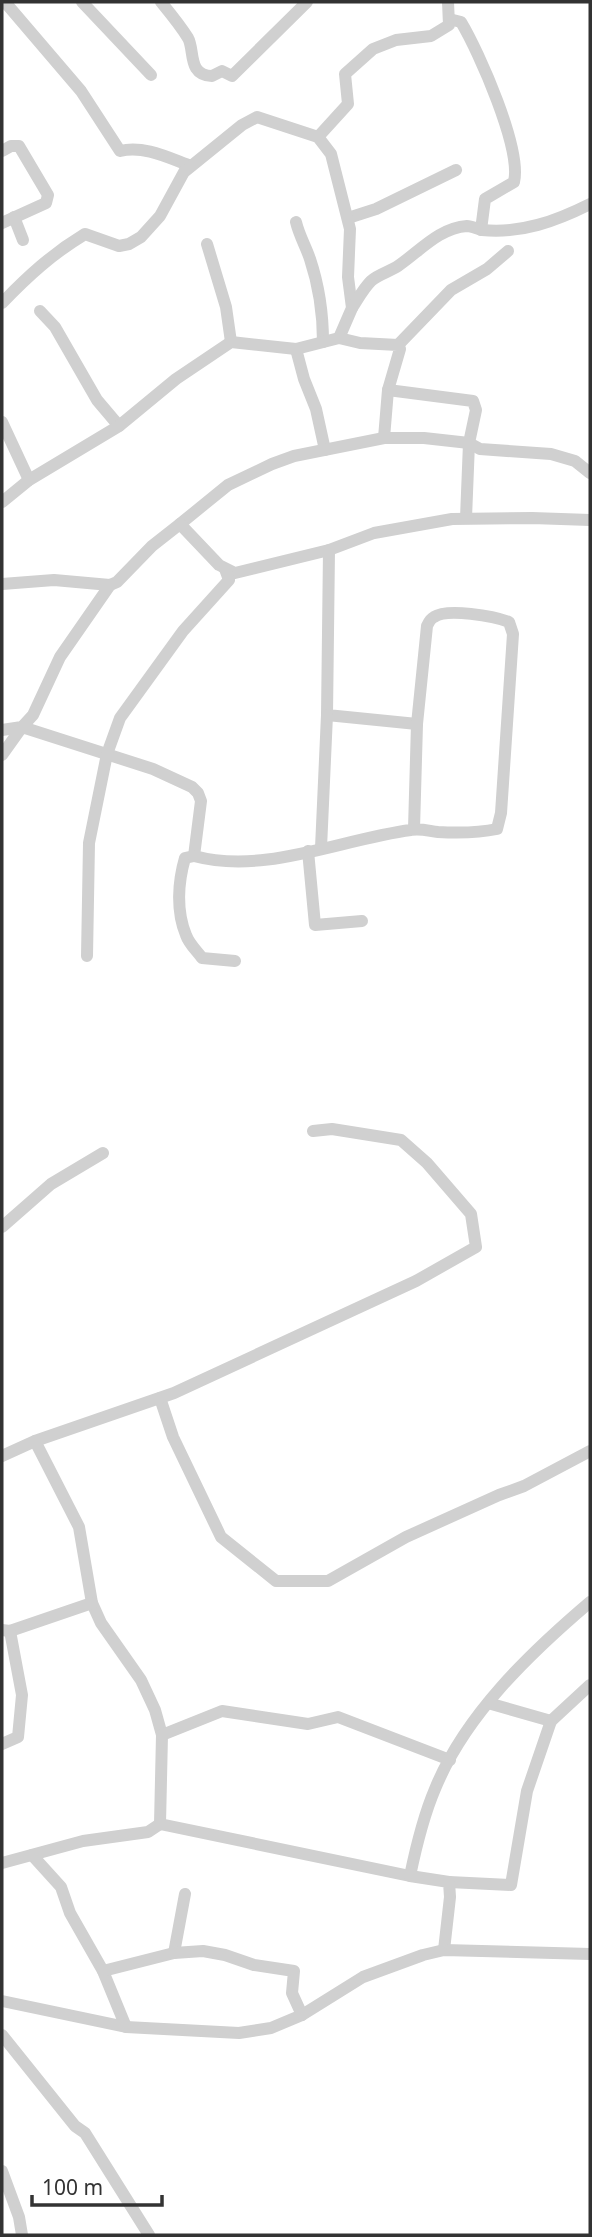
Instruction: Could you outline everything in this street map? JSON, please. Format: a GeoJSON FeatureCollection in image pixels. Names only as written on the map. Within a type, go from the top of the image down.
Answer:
{"type":"FeatureCollection","features":[{"type":"Feature","properties":{"kind":"street"},"geometry":{"type":"LineString","coordinates":[[5,2],[81,91],[120,151],[148,151],[191,166]]}},
{"type":"Feature","properties":{"kind":"street"},"geometry":{"type":"LineString","coordinates":[[82,2],[150,75]]}},
{"type":"Feature","properties":{"kind":"street"},"geometry":{"type":"LineString","coordinates":[[164,3],[189,40],[191,60],[202,74],[212,76],[222,71],[232,76],[307,2]]}},
{"type":"Feature","properties":{"kind":"street"},"geometry":{"type":"LineString","coordinates":[[317,136],[348,104],[345,74],[373,49],[396,40],[431,36],[449,25],[448,2]]}},
{"type":"Feature","properties":{"kind":"street"},"geometry":{"type":"LineString","coordinates":[[449,19],[461,22],[475,44],[512,147],[514,182],[485,199],[481,230]]}},
{"type":"Feature","properties":{"kind":"street"},"geometry":{"type":"LineString","coordinates":[[2,303],[57,251],[85,234],[119,246],[141,237],[160,216],[184,172],[242,125],[257,117],[317,136],[331,154],[348,218],[348,277],[352,308]]}},
{"type":"Feature","properties":{"kind":"street"},"geometry":{"type":"LineString","coordinates":[[2,151],[11,146],[19,146],[48,195],[46,203],[8,220],[23,240]]}},
{"type":"Feature","properties":{"kind":"street"},"geometry":{"type":"LineString","coordinates":[[348,218],[388,204],[456,170]]}},
{"type":"Feature","properties":{"kind":"street"},"geometry":{"type":"LineString","coordinates":[[339,338],[352,308],[370,282],[396,267],[430,240],[470,226],[481,230],[526,229],[590,204]]}},
{"type":"Feature","properties":{"kind":"street"},"geometry":{"type":"LineString","coordinates":[[296,222],[316,282],[323,318],[323,342]]}},
{"type":"Feature","properties":{"kind":"street"},"geometry":{"type":"LineString","coordinates":[[208,244],[226,307],[231,342]]}},
{"type":"Feature","properties":{"kind":"street"},"geometry":{"type":"LineString","coordinates":[[2,502],[29,480],[119,426],[176,379],[231,342],[296,349],[339,338],[360,343],[398,345],[451,290],[486,269],[508,251]]}},
{"type":"Feature","properties":{"kind":"street"},"geometry":{"type":"LineString","coordinates":[[40,311],[55,327],[97,400],[119,426]]}},
{"type":"Feature","properties":{"kind":"street"},"geometry":{"type":"LineString","coordinates":[[384,438],[388,390],[400,349],[398,345]]}},
{"type":"Feature","properties":{"kind":"street"},"geometry":{"type":"LineString","coordinates":[[296,349],[316,409],[324,450]]}},
{"type":"Feature","properties":{"kind":"street"},"geometry":{"type":"LineString","coordinates":[[388,390],[473,401],[475,410],[469,443],[466,518]]}},
{"type":"Feature","properties":{"kind":"street"},"geometry":{"type":"LineString","coordinates":[[2,422],[29,480]]}},
{"type":"Feature","properties":{"kind":"street"},"geometry":{"type":"LineString","coordinates":[[2,584],[54,580],[110,585],[117,582],[152,546],[221,491],[252,472],[294,457],[384,438],[424,438],[469,443],[480,449],[566,457],[590,473]]}},
{"type":"Feature","properties":{"kind":"street"},"geometry":{"type":"LineString","coordinates":[[180,524],[225,569],[236,573],[329,550],[374,533],[466,518],[590,520]]}},
{"type":"Feature","properties":{"kind":"street"},"geometry":{"type":"LineString","coordinates":[[329,550],[327,715],[314,849],[314,925],[362,921]]}},
{"type":"Feature","properties":{"kind":"street"},"geometry":{"type":"LineString","coordinates":[[87,956],[89,843],[107,754],[120,718],[183,631],[229,580],[225,569]]}},
{"type":"Feature","properties":{"kind":"street"},"geometry":{"type":"LineString","coordinates":[[2,755],[33,715],[60,657],[110,585]]}},
{"type":"Feature","properties":{"kind":"street"},"geometry":{"type":"LineString","coordinates":[[235,961],[202,958],[186,938],[180,917],[181,874],[185,858],[194,856],[218,862],[236,862],[414,829],[440,832],[497,830],[501,813],[513,634],[509,622],[499,618],[444,613],[430,620],[427,626],[417,724],[414,829]]}},
{"type":"Feature","properties":{"kind":"street"},"geometry":{"type":"LineString","coordinates":[[327,715],[417,724]]}},
{"type":"Feature","properties":{"kind":"street"},"geometry":{"type":"LineString","coordinates":[[2,730],[22,727],[153,769],[192,787],[201,802],[194,856]]}},
{"type":"Feature","properties":{"kind":"street"},"geometry":{"type":"LineString","coordinates":[[2,1456],[35,1441],[160,1398],[416,1281],[476,1247],[471,1214],[427,1163],[401,1140],[332,1129],[313,1131]]}},
{"type":"Feature","properties":{"kind":"street"},"geometry":{"type":"LineString","coordinates":[[2,1227],[51,1184],[103,1153]]}},
{"type":"Feature","properties":{"kind":"street"},"geometry":{"type":"LineString","coordinates":[[160,1398],[173,1437],[221,1537],[276,1581],[328,1581],[406,1537],[524,1486],[590,1451]]}},
{"type":"Feature","properties":{"kind":"street"},"geometry":{"type":"LineString","coordinates":[[35,1441],[79,1527],[92,1603],[101,1622],[141,1680],[155,1710],[162,1735],[160,1824]]}},
{"type":"Feature","properties":{"kind":"street"},"geometry":{"type":"LineString","coordinates":[[410,1876],[416,1844],[435,1790],[450,1760],[488,1703],[590,1602]]}},
{"type":"Feature","properties":{"kind":"street"},"geometry":{"type":"LineString","coordinates":[[2,1744],[18,1737],[22,1695],[6,1631],[92,1603]]}},
{"type":"Feature","properties":{"kind":"street"},"geometry":{"type":"LineString","coordinates":[[2,1863],[83,1840],[148,1832],[160,1824],[410,1876],[449,1882],[511,1885],[527,1791],[551,1721],[590,1685]]}},
{"type":"Feature","properties":{"kind":"street"},"geometry":{"type":"LineString","coordinates":[[488,1703],[551,1721]]}},
{"type":"Feature","properties":{"kind":"street"},"geometry":{"type":"LineString","coordinates":[[162,1735],[222,1711],[308,1724],[338,1717],[450,1760]]}},
{"type":"Feature","properties":{"kind":"street"},"geometry":{"type":"LineString","coordinates":[[32,1855],[61,1888],[70,1913],[103,1971],[126,2027]]}},
{"type":"Feature","properties":{"kind":"street"},"geometry":{"type":"LineString","coordinates":[[444,1950],[449,1882]]}},
{"type":"Feature","properties":{"kind":"street"},"geometry":{"type":"LineString","coordinates":[[174,1953],[185,1894]]}},
{"type":"Feature","properties":{"kind":"street"},"geometry":{"type":"LineString","coordinates":[[2,2001],[126,2027],[239,2033],[271,2028],[302,2015],[363,1977],[444,1950],[590,1954]]}},
{"type":"Feature","properties":{"kind":"street"},"geometry":{"type":"LineString","coordinates":[[103,1971],[174,1953],[203,1951],[225,1955],[254,1965],[294,1971],[292,1993],[302,2015]]}},
{"type":"Feature","properties":{"kind":"street"},"geometry":{"type":"LineString","coordinates":[[2,2035],[75,2126],[85,2133],[149,2235]]}},
{"type":"Feature","properties":{"kind":"street"},"geometry":{"type":"LineString","coordinates":[[2,2171],[19,2217],[22,2235]]}}]}
